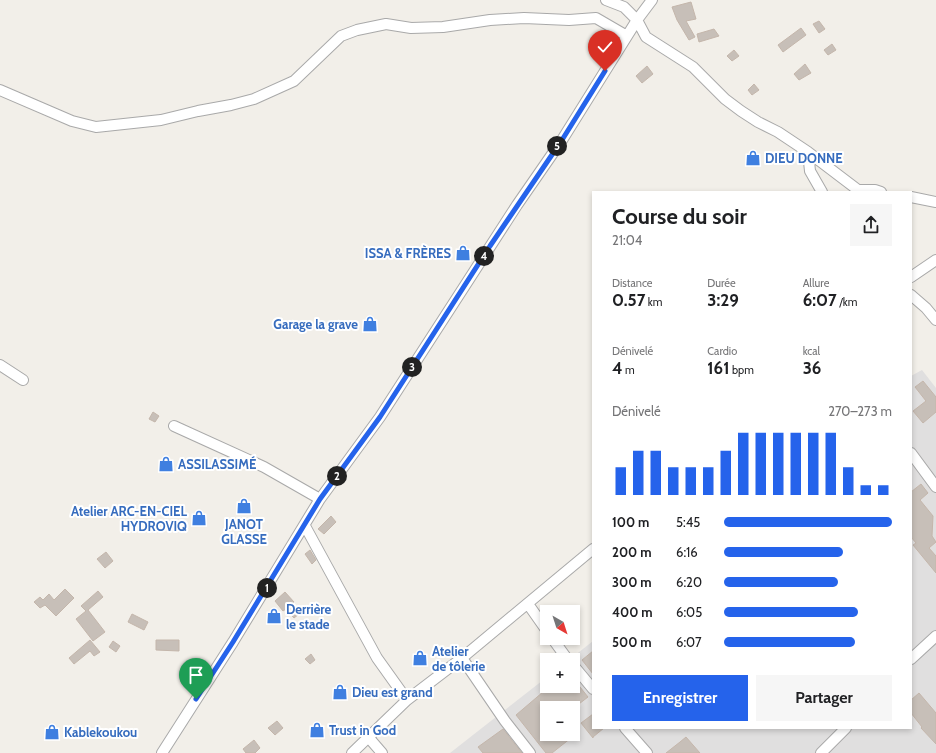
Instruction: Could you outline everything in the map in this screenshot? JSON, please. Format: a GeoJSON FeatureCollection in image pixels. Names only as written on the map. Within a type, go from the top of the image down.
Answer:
{"type":"FeatureCollection","features":[{"type":"Feature","properties":{"kind":"street"},"geometry":{"type":"LineString","coordinates":[[606,0],[624,7],[637,20],[646,37],[693,67],[725,99],[758,122],[778,132],[808,152],[858,190],[870,191]]}},
{"type":"Feature","properties":{"kind":"street"},"geometry":{"type":"LineString","coordinates":[[162,753],[233,642],[305,526],[320,499],[380,417],[509,217],[562,140],[637,20],[652,0]]}},
{"type":"Feature","properties":{"kind":"street"},"geometry":{"type":"LineString","coordinates":[[0,90],[72,121],[96,127],[161,120],[198,110],[231,105],[254,99],[294,81],[341,36],[358,30],[386,24],[411,28],[443,27],[490,20],[524,18],[569,20],[596,18],[627,36]]}},
{"type":"Feature","properties":{"kind":"street"},"geometry":{"type":"LineString","coordinates":[[808,152],[810,171],[821,191]]}},
{"type":"Feature","properties":{"kind":"street"},"geometry":{"type":"LineString","coordinates":[[912,197],[936,202]]}},
{"type":"Feature","properties":{"kind":"street"},"geometry":{"type":"LineString","coordinates":[[912,276],[936,260]]}},
{"type":"Feature","properties":{"kind":"street"},"geometry":{"type":"LineString","coordinates":[[912,296],[926,308],[936,320]]}},
{"type":"Feature","properties":{"kind":"street"},"geometry":{"type":"LineString","coordinates":[[0,365],[23,380]]}},
{"type":"Feature","properties":{"kind":"street"},"geometry":{"type":"LineString","coordinates":[[174,426],[264,467],[320,499]]}},
{"type":"Feature","properties":{"kind":"street"},"geometry":{"type":"LineString","coordinates":[[912,454],[936,487]]}},
{"type":"Feature","properties":{"kind":"street"},"geometry":{"type":"LineString","coordinates":[[305,526],[377,658],[408,700]]}},
{"type":"Feature","properties":{"kind":"street"},"geometry":{"type":"LineString","coordinates":[[352,753],[408,700],[462,658],[592,550]]}},
{"type":"Feature","properties":{"kind":"street"},"geometry":{"type":"LineString","coordinates":[[528,604],[540,621]]}},
{"type":"Feature","properties":{"kind":"street"},"geometry":{"type":"LineString","coordinates":[[912,656],[936,636]]}},
{"type":"Feature","properties":{"kind":"street"},"geometry":{"type":"LineString","coordinates":[[462,658],[505,721],[530,753]]}},
{"type":"Feature","properties":{"kind":"street"},"geometry":{"type":"LineString","coordinates":[[580,674],[592,688]]}},
{"type":"Feature","properties":{"kind":"street"},"geometry":{"type":"LineString","coordinates":[[627,729],[647,753]]}},
{"type":"Feature","properties":{"kind":"street"},"geometry":{"type":"LineString","coordinates":[[821,753],[845,729]]}},
{"type":"Feature","properties":{"kind":"street"},"geometry":{"type":"LineString","coordinates":[[369,738],[382,753]]}},
{"type":"Feature","properties":{"kind":"shaded area"},"geometry":{"type":"Polygon","coordinates":[[[922,370],[936,388],[936,753],[450,753],[540,682],[540,693],[580,693],[580,653],[578,653],[592,642],[592,729],[912,729],[912,375],[922,370]]]}},
{"type":"Feature","properties":{"kind":"building"},"geometry":{"type":"Polygon","coordinates":[[[691,2],[696,19],[686,21],[695,37],[689,40],[677,20],[672,7],[691,2]]]}},
{"type":"Feature","properties":{"kind":"building"},"geometry":{"type":"Polygon","coordinates":[[[819,21],[825,29],[819,33],[813,24],[819,21]]]}},
{"type":"Feature","properties":{"kind":"building"},"geometry":{"type":"Polygon","coordinates":[[[801,28],[806,35],[783,52],[778,45],[801,28]]]}},
{"type":"Feature","properties":{"kind":"building"},"geometry":{"type":"Polygon","coordinates":[[[714,29],[719,36],[699,42],[697,34],[714,29]]]}},
{"type":"Feature","properties":{"kind":"building"},"geometry":{"type":"Polygon","coordinates":[[[832,44],[836,50],[828,55],[824,50],[832,44]]]}},
{"type":"Feature","properties":{"kind":"building"},"geometry":{"type":"Polygon","coordinates":[[[734,50],[739,56],[732,61],[727,56],[734,50]]]}},
{"type":"Feature","properties":{"kind":"building"},"geometry":{"type":"Polygon","coordinates":[[[805,64],[811,73],[799,80],[794,74],[805,64]]]}},
{"type":"Feature","properties":{"kind":"building"},"geometry":{"type":"Polygon","coordinates":[[[647,66],[653,74],[642,83],[636,76],[647,66]]]}},
{"type":"Feature","properties":{"kind":"building"},"geometry":{"type":"Polygon","coordinates":[[[754,84],[759,90],[752,95],[748,90],[754,84]]]}},
{"type":"Feature","properties":{"kind":"building"},"geometry":{"type":"Polygon","coordinates":[[[923,381],[936,397],[936,412],[923,423],[913,411],[926,401],[915,387],[923,381]]]}},
{"type":"Feature","properties":{"kind":"building"},"geometry":{"type":"Polygon","coordinates":[[[153,412],[159,416],[155,422],[149,419],[153,412]]]}},
{"type":"Feature","properties":{"kind":"building"},"geometry":{"type":"Polygon","coordinates":[[[921,484],[928,493],[920,500],[933,516],[932,536],[936,542],[929,548],[936,556],[936,573],[913,545],[916,543],[912,538],[912,491],[921,484]]]}},
{"type":"Feature","properties":{"kind":"building"},"geometry":{"type":"Polygon","coordinates":[[[331,516],[336,522],[324,534],[318,529],[331,516]]]}},
{"type":"Feature","properties":{"kind":"building"},"geometry":{"type":"Polygon","coordinates":[[[310,550],[316,560],[312,564],[305,554],[310,550]]]}},
{"type":"Feature","properties":{"kind":"building"},"geometry":{"type":"Polygon","coordinates":[[[106,552],[113,561],[105,568],[97,559],[106,552]]]}},
{"type":"Feature","properties":{"kind":"building"},"geometry":{"type":"Polygon","coordinates":[[[65,589],[74,598],[56,616],[45,605],[40,608],[34,602],[40,597],[43,600],[49,594],[54,600],[65,589]]]}},
{"type":"Feature","properties":{"kind":"building"},"geometry":{"type":"Polygon","coordinates":[[[98,591],[103,597],[88,610],[105,632],[93,641],[76,619],[86,611],[81,606],[98,591]]]}},
{"type":"Feature","properties":{"kind":"building"},"geometry":{"type":"Polygon","coordinates":[[[285,592],[294,602],[291,605],[299,614],[294,618],[286,609],[283,611],[275,601],[285,592]]]}},
{"type":"Feature","properties":{"kind":"building"},"geometry":{"type":"Polygon","coordinates":[[[132,614],[148,622],[144,630],[128,622],[132,614]]]}},
{"type":"Feature","properties":{"kind":"building"},"geometry":{"type":"Polygon","coordinates":[[[90,640],[100,652],[94,656],[90,651],[74,664],[69,658],[90,640]]]}},
{"type":"Feature","properties":{"kind":"building"},"geometry":{"type":"Polygon","coordinates":[[[156,640],[179,640],[179,651],[156,650],[156,640]]]}},
{"type":"Feature","properties":{"kind":"building"},"geometry":{"type":"Polygon","coordinates":[[[113,641],[120,646],[116,652],[109,647],[113,641]]]}},
{"type":"Feature","properties":{"kind":"building"},"geometry":{"type":"Polygon","coordinates":[[[592,652],[592,673],[582,660],[592,652]]]}},
{"type":"Feature","properties":{"kind":"building"},"geometry":{"type":"Polygon","coordinates":[[[311,654],[315,660],[310,664],[305,659],[311,654]]]}},
{"type":"Feature","properties":{"kind":"building"},"geometry":{"type":"Polygon","coordinates":[[[580,687],[588,697],[580,703],[580,701],[540,701],[540,741],[567,741],[552,753],[546,753],[516,715],[542,693],[580,693],[580,687]]]}},
{"type":"Feature","properties":{"kind":"building"},"geometry":{"type":"Polygon","coordinates":[[[919,693],[936,713],[936,744],[921,728],[922,727],[912,714],[912,699],[919,693]]]}},
{"type":"Feature","properties":{"kind":"building"},"geometry":{"type":"Polygon","coordinates":[[[592,715],[592,729],[603,729],[593,738],[581,723],[592,715]]]}},
{"type":"Feature","properties":{"kind":"building"},"geometry":{"type":"Polygon","coordinates":[[[277,721],[283,728],[275,735],[268,728],[277,721]]]}},
{"type":"Feature","properties":{"kind":"building"},"geometry":{"type":"Polygon","coordinates":[[[503,729],[522,753],[483,753],[478,747],[503,729]]]}},
{"type":"Feature","properties":{"kind":"building"},"geometry":{"type":"Polygon","coordinates":[[[686,737],[700,753],[666,753],[680,742],[686,737]]]}},
{"type":"Feature","properties":{"kind":"building"},"geometry":{"type":"Polygon","coordinates":[[[254,740],[260,748],[255,753],[246,753],[243,749],[254,740]]]}},
{"type":"Feature","properties":{"kind":"place","name":"DIEU DONNE"},"geometry":{"type":"Point","coordinates":[753,158]}},
{"type":"Feature","properties":{"kind":"place","name":"ISSA & FRÈRES"},"geometry":{"type":"Point","coordinates":[463,253]}},
{"type":"Feature","properties":{"kind":"place","name":"Garage la grave"},"geometry":{"type":"Point","coordinates":[370,324]}},
{"type":"Feature","properties":{"kind":"place","name":"ASSILASSIMÉ"},"geometry":{"type":"Point","coordinates":[166,464]}},
{"type":"Feature","properties":{"kind":"place","name":"JANOT GLASSE"},"geometry":{"type":"Point","coordinates":[244,506]}},
{"type":"Feature","properties":{"kind":"place","name":"Atelier ARC-EN-CIEL HYDROVIQ"},"geometry":{"type":"Point","coordinates":[199,518]}},
{"type":"Feature","properties":{"kind":"place","name":"Derrière le stade"},"geometry":{"type":"Point","coordinates":[274,616]}},
{"type":"Feature","properties":{"kind":"place","name":"Atelier de tôlerie"},"geometry":{"type":"Point","coordinates":[420,658]}},
{"type":"Feature","properties":{"kind":"place","name":"Dieu est grand"},"geometry":{"type":"Point","coordinates":[340,692]}},
{"type":"Feature","properties":{"kind":"place","name":"Trust in God"},"geometry":{"type":"Point","coordinates":[317,730]}},
{"type":"Feature","properties":{"kind":"place","name":"Kablekoukou"},"geometry":{"type":"Point","coordinates":[52,732]}},
{"type":"Feature","properties":{"kind":"route"},"geometry":{"type":"LineString","coordinates":[[196,699],[305,526],[320,499],[380,417],[490,246],[562,140],[605,71]]}}]}
